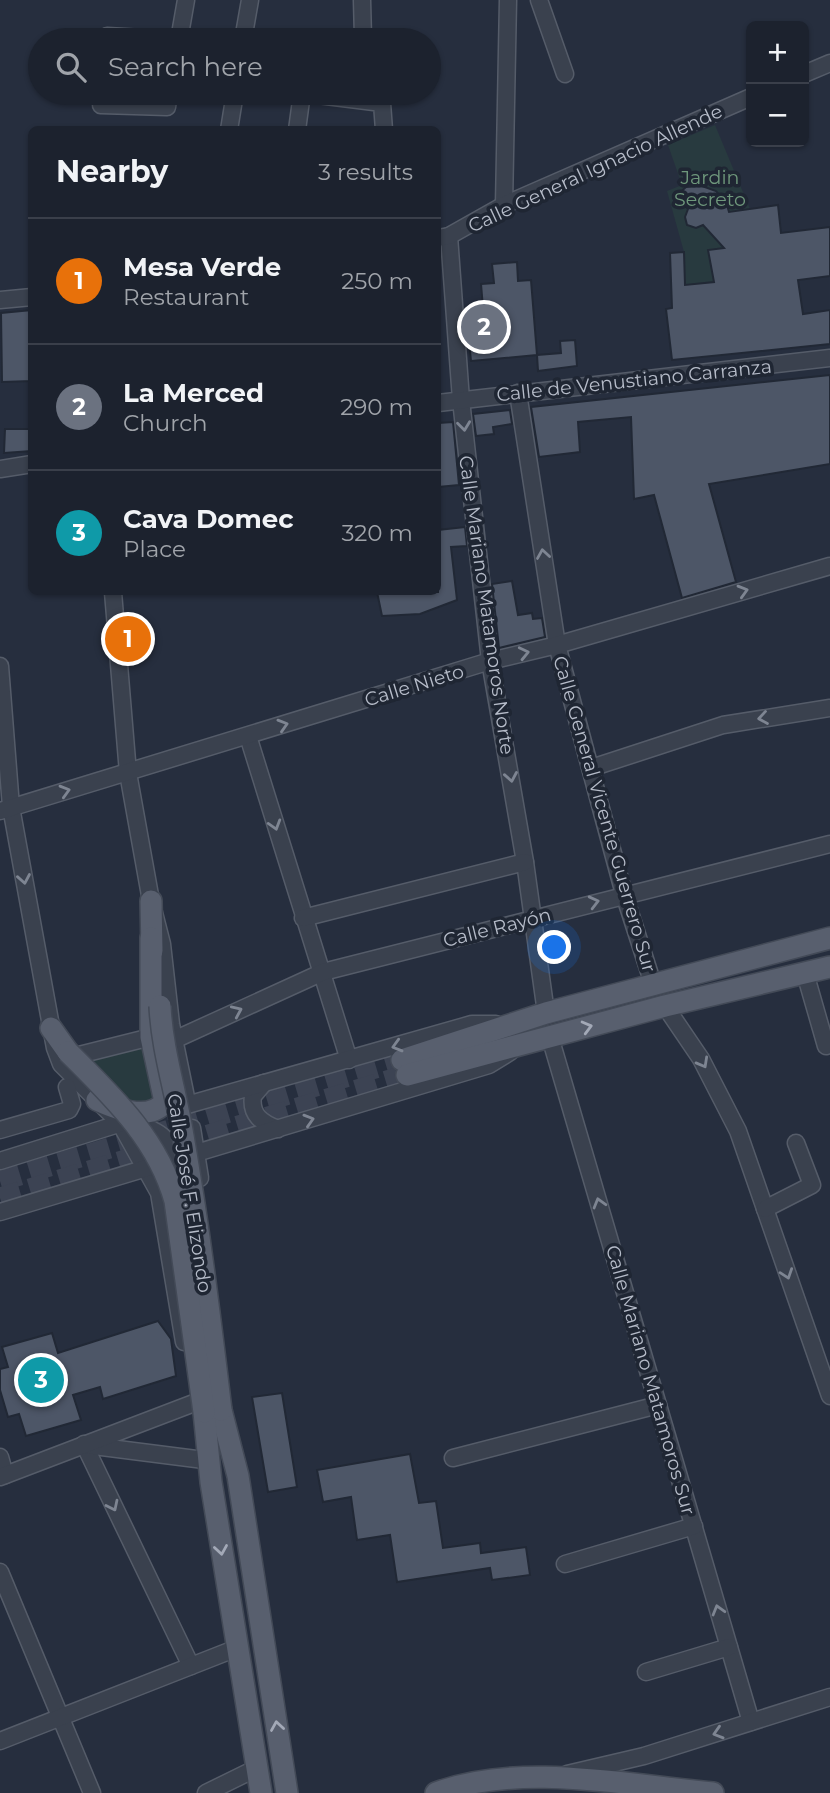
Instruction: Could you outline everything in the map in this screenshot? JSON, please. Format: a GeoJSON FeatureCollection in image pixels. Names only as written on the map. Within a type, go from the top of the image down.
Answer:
{"type":"FeatureCollection","features":[{"type":"Feature","properties":{"kind":"main road","name":"Calle José F. Elizondo"},"geometry":{"type":"LineString","coordinates":[[151,901],[151,938],[161,1032],[183,1133],[202,1256],[211,1482],[261,1793]]}},
{"type":"Feature","properties":{"kind":"main road"},"geometry":{"type":"LineString","coordinates":[[97,1100],[135,1112],[160,1107],[165,1096],[151,1037],[151,938]]}},
{"type":"Feature","properties":{"kind":"main road"},"geometry":{"type":"LineString","coordinates":[[830,938],[546,1013],[511,1024],[405,1067],[521,1045],[665,1006],[830,967]]}},
{"type":"Feature","properties":{"kind":"main road","name":"Calle José F. Elizondo"},"geometry":{"type":"LineString","coordinates":[[51,1028],[128,1114],[151,1146],[167,1176],[175,1201],[206,1408],[238,1476],[287,1793]]}},
{"type":"Feature","properties":{"kind":"main road"},"geometry":{"type":"LineString","coordinates":[[436,1793],[484,1782],[548,1778],[713,1793]]}},
{"type":"Feature","properties":{"kind":"street"},"geometry":{"type":"LineString","coordinates":[[181,28],[186,0]]}},
{"type":"Feature","properties":{"kind":"street"},"geometry":{"type":"LineString","coordinates":[[245,28],[250,0]]}},
{"type":"Feature","properties":{"kind":"street"},"geometry":{"type":"LineString","coordinates":[[362,0],[363,28]]}},
{"type":"Feature","properties":{"kind":"street"},"geometry":{"type":"LineString","coordinates":[[504,205],[509,0]]}},
{"type":"Feature","properties":{"kind":"street"},"geometry":{"type":"LineString","coordinates":[[539,0],[565,74]]}},
{"type":"Feature","properties":{"kind":"street"},"geometry":{"type":"LineString","coordinates":[[809,72],[830,63]]}},
{"type":"Feature","properties":{"kind":"street","name":"Calle General Ignacio Allende"},"geometry":{"type":"LineString","coordinates":[[443,237],[504,205],[746,99]]}},
{"type":"Feature","properties":{"kind":"street"},"geometry":{"type":"LineString","coordinates":[[123,105],[167,105]]}},
{"type":"Feature","properties":{"kind":"street"},"geometry":{"type":"LineString","coordinates":[[230,126],[233,105]]}},
{"type":"Feature","properties":{"kind":"street"},"geometry":{"type":"LineString","coordinates":[[298,126],[300,105]]}},
{"type":"Feature","properties":{"kind":"street"},"geometry":{"type":"LineString","coordinates":[[382,105],[384,126]]}},
{"type":"Feature","properties":{"kind":"street","name":"Calle Mariano Matamoros Norte"},"geometry":{"type":"LineString","coordinates":[[443,237],[490,661],[525,862],[546,1013]]}},
{"type":"Feature","properties":{"kind":"street"},"geometry":{"type":"LineString","coordinates":[[0,300],[28,297]]}},
{"type":"Feature","properties":{"kind":"street","name":"Calle de Venustiano Carranza"},"geometry":{"type":"LineString","coordinates":[[441,403],[830,358]]}},
{"type":"Feature","properties":{"kind":"street","name":"Calle General Vicente Guerrero Sur"},"geometry":{"type":"LineString","coordinates":[[518,393],[557,645],[624,894],[653,984]]}},
{"type":"Feature","properties":{"kind":"street"},"geometry":{"type":"LineString","coordinates":[[0,469],[28,465]]}},
{"type":"Feature","properties":{"kind":"street","name":"Calle Nieto"},"geometry":{"type":"LineString","coordinates":[[6,809],[490,661],[557,645],[830,566]]}},
{"type":"Feature","properties":{"kind":"street","name":"Calle José F. Elizondo"},"geometry":{"type":"LineString","coordinates":[[113,595],[128,773],[151,901]]}},
{"type":"Feature","properties":{"kind":"street"},"geometry":{"type":"LineString","coordinates":[[0,666],[6,809],[51,1028],[61,1065],[120,1123],[159,1194],[206,1408],[204,1460],[211,1482]]}},
{"type":"Feature","properties":{"kind":"street"},"geometry":{"type":"LineString","coordinates":[[591,768],[723,724],[830,708]]}},
{"type":"Feature","properties":{"kind":"street"},"geometry":{"type":"LineString","coordinates":[[248,736],[349,1060]]}},
{"type":"Feature","properties":{"kind":"street","name":"Calle Rayón"},"geometry":{"type":"LineString","coordinates":[[174,1040],[323,972],[830,844]]}},
{"type":"Feature","properties":{"kind":"street"},"geometry":{"type":"LineString","coordinates":[[303,918],[525,862]]}},
{"type":"Feature","properties":{"kind":"street"},"geometry":{"type":"LineString","coordinates":[[151,901],[162,944],[174,1040],[197,1153],[238,1476]]}},
{"type":"Feature","properties":{"kind":"street"},"geometry":{"type":"LineString","coordinates":[[805,973],[826,1046]]}},
{"type":"Feature","properties":{"kind":"street"},"geometry":{"type":"LineString","coordinates":[[665,1006],[701,1059],[738,1131],[829,1387]]}},
{"type":"Feature","properties":{"kind":"street"},"geometry":{"type":"LineString","coordinates":[[0,1151],[93,1131],[472,1024],[511,1024]]}},
{"type":"Feature","properties":{"kind":"street"},"geometry":{"type":"LineString","coordinates":[[73,1053],[151,1037]]}},
{"type":"Feature","properties":{"kind":"street","name":"Calle Mariano Matamoros Sur"},"geometry":{"type":"LineString","coordinates":[[550,1037],[751,1722]]}},
{"type":"Feature","properties":{"kind":"street"},"geometry":{"type":"LineString","coordinates":[[0,1222],[197,1153],[489,1065],[521,1045]]}},
{"type":"Feature","properties":{"kind":"street"},"geometry":{"type":"LineString","coordinates":[[264,1083],[253,1096],[253,1111],[262,1122],[278,1129]]}},
{"type":"Feature","properties":{"kind":"street"},"geometry":{"type":"LineString","coordinates":[[0,1130],[69,1110],[72,1104],[67,1087]]}},
{"type":"Feature","properties":{"kind":"street"},"geometry":{"type":"LineString","coordinates":[[93,1131],[101,1114],[97,1100]]}},
{"type":"Feature","properties":{"kind":"street"},"geometry":{"type":"LineString","coordinates":[[147,1172],[161,1132],[187,1105]]}},
{"type":"Feature","properties":{"kind":"street"},"geometry":{"type":"LineString","coordinates":[[120,1123],[161,1132],[170,1143],[188,1192],[206,1223]]}},
{"type":"Feature","properties":{"kind":"street"},"geometry":{"type":"LineString","coordinates":[[0,1161],[66,1138]]}},
{"type":"Feature","properties":{"kind":"street"},"geometry":{"type":"LineString","coordinates":[[765,1209],[812,1185],[796,1143]]}},
{"type":"Feature","properties":{"kind":"street"},"geometry":{"type":"LineString","coordinates":[[0,1212],[124,1175],[147,1172]]}},
{"type":"Feature","properties":{"kind":"street"},"geometry":{"type":"LineString","coordinates":[[453,1458],[658,1405]]}},
{"type":"Feature","properties":{"kind":"street"},"geometry":{"type":"LineString","coordinates":[[0,1457],[3,1476],[84,1444],[206,1408]]}},
{"type":"Feature","properties":{"kind":"street"},"geometry":{"type":"LineString","coordinates":[[84,1444],[204,1460]]}},
{"type":"Feature","properties":{"kind":"street"},"geometry":{"type":"LineString","coordinates":[[84,1444],[191,1666]]}},
{"type":"Feature","properties":{"kind":"street"},"geometry":{"type":"LineString","coordinates":[[565,1564],[694,1526]]}},
{"type":"Feature","properties":{"kind":"street"},"geometry":{"type":"LineString","coordinates":[[0,1572],[92,1793]]}},
{"type":"Feature","properties":{"kind":"street"},"geometry":{"type":"LineString","coordinates":[[646,1672],[729,1647]]}},
{"type":"Feature","properties":{"kind":"street"},"geometry":{"type":"LineString","coordinates":[[0,1741],[237,1648]]}},
{"type":"Feature","properties":{"kind":"street"},"geometry":{"type":"LineString","coordinates":[[548,1778],[644,1756],[830,1697]]}},
{"type":"Feature","properties":{"kind":"street"},"geometry":{"type":"LineString","coordinates":[[206,1793],[257,1768]]}},
{"type":"Feature","properties":{"kind":"green space","name":"Jardin Secreto"},"geometry":{"type":"Polygon","coordinates":[[[715,125],[750,209],[728,212],[732,246],[708,250],[714,282],[685,285],[684,252],[667,191],[682,185],[668,145],[715,125]]]}},
{"type":"Feature","properties":{"kind":"green space"},"geometry":{"type":"Polygon","coordinates":[[[147,1034],[158,1103],[133,1109],[73,1052],[147,1034]]]}},
{"type":"Feature","properties":{"kind":"building"},"geometry":{"type":"Polygon","coordinates":[[[702,186],[716,191],[726,202],[729,212],[778,205],[781,233],[830,227],[830,276],[798,280],[803,314],[830,310],[830,344],[672,360],[666,309],[672,308],[670,253],[684,252],[685,285],[714,282],[708,250],[724,248],[703,225],[696,228],[687,225],[685,217],[688,209],[676,196],[686,187],[702,186]]]}},
{"type":"Feature","properties":{"kind":"building"},"geometry":{"type":"Polygon","coordinates":[[[517,262],[518,281],[531,280],[537,355],[471,361],[467,321],[484,320],[481,284],[494,283],[492,264],[517,262]]]}},
{"type":"Feature","properties":{"kind":"building"},"geometry":{"type":"Polygon","coordinates":[[[28,310],[28,381],[2,382],[1,313],[28,310]]]}},
{"type":"Feature","properties":{"kind":"building"},"geometry":{"type":"Polygon","coordinates":[[[575,340],[577,366],[538,371],[537,355],[561,353],[560,341],[575,340]]]}},
{"type":"Feature","properties":{"kind":"building"},"geometry":{"type":"Polygon","coordinates":[[[830,375],[830,464],[709,484],[736,582],[682,598],[654,495],[634,499],[631,417],[578,422],[580,452],[539,457],[531,407],[830,375]]]}},
{"type":"Feature","properties":{"kind":"building"},"geometry":{"type":"Polygon","coordinates":[[[510,410],[512,424],[493,427],[494,434],[476,436],[473,414],[510,410]]]}},
{"type":"Feature","properties":{"kind":"building"},"geometry":{"type":"Polygon","coordinates":[[[453,422],[459,485],[441,487],[441,423],[453,422]]]}},
{"type":"Feature","properties":{"kind":"building"},"geometry":{"type":"Polygon","coordinates":[[[5,429],[28,429],[28,451],[4,453],[5,429]]]}},
{"type":"Feature","properties":{"kind":"building"},"geometry":{"type":"Polygon","coordinates":[[[465,527],[467,546],[451,547],[457,600],[420,614],[382,616],[378,595],[441,595],[441,530],[465,527]]]}},
{"type":"Feature","properties":{"kind":"building"},"geometry":{"type":"Polygon","coordinates":[[[512,581],[518,615],[532,613],[533,619],[542,618],[545,637],[499,648],[492,584],[512,581]]]}},
{"type":"Feature","properties":{"kind":"building"},"geometry":{"type":"Polygon","coordinates":[[[158,1321],[171,1339],[176,1376],[103,1399],[100,1387],[73,1395],[81,1420],[26,1436],[19,1414],[8,1417],[0,1390],[0,1369],[8,1367],[2,1347],[52,1333],[58,1353],[158,1321]]]}},
{"type":"Feature","properties":{"kind":"building"},"geometry":{"type":"Polygon","coordinates":[[[282,1393],[297,1487],[268,1492],[252,1397],[282,1393]]]}},
{"type":"Feature","properties":{"kind":"building"},"geometry":{"type":"Polygon","coordinates":[[[410,1454],[419,1503],[436,1501],[443,1548],[480,1543],[481,1553],[526,1547],[530,1575],[492,1580],[490,1568],[397,1582],[390,1535],[357,1540],[351,1497],[323,1502],[317,1470],[410,1454]]]}},
{"type":"Feature","properties":{"kind":"tunnel"},"geometry":{"type":"LineString","coordinates":[[0,1181],[402,1060]]}},
{"type":"Feature","properties":{"kind":"tunnel"},"geometry":{"type":"LineString","coordinates":[[0,1198],[407,1075]]}},
{"type":"Feature","properties":{"kind":"place","name":"La Merced"},"geometry":{"type":"Point","coordinates":[484,327]}},
{"type":"Feature","properties":{"kind":"place","name":"Mesa Verde"},"geometry":{"type":"Point","coordinates":[128,639]}},
{"type":"Feature","properties":{"kind":"place","name":"Cava Domec"},"geometry":{"type":"Point","coordinates":[41,1380]}}]}
